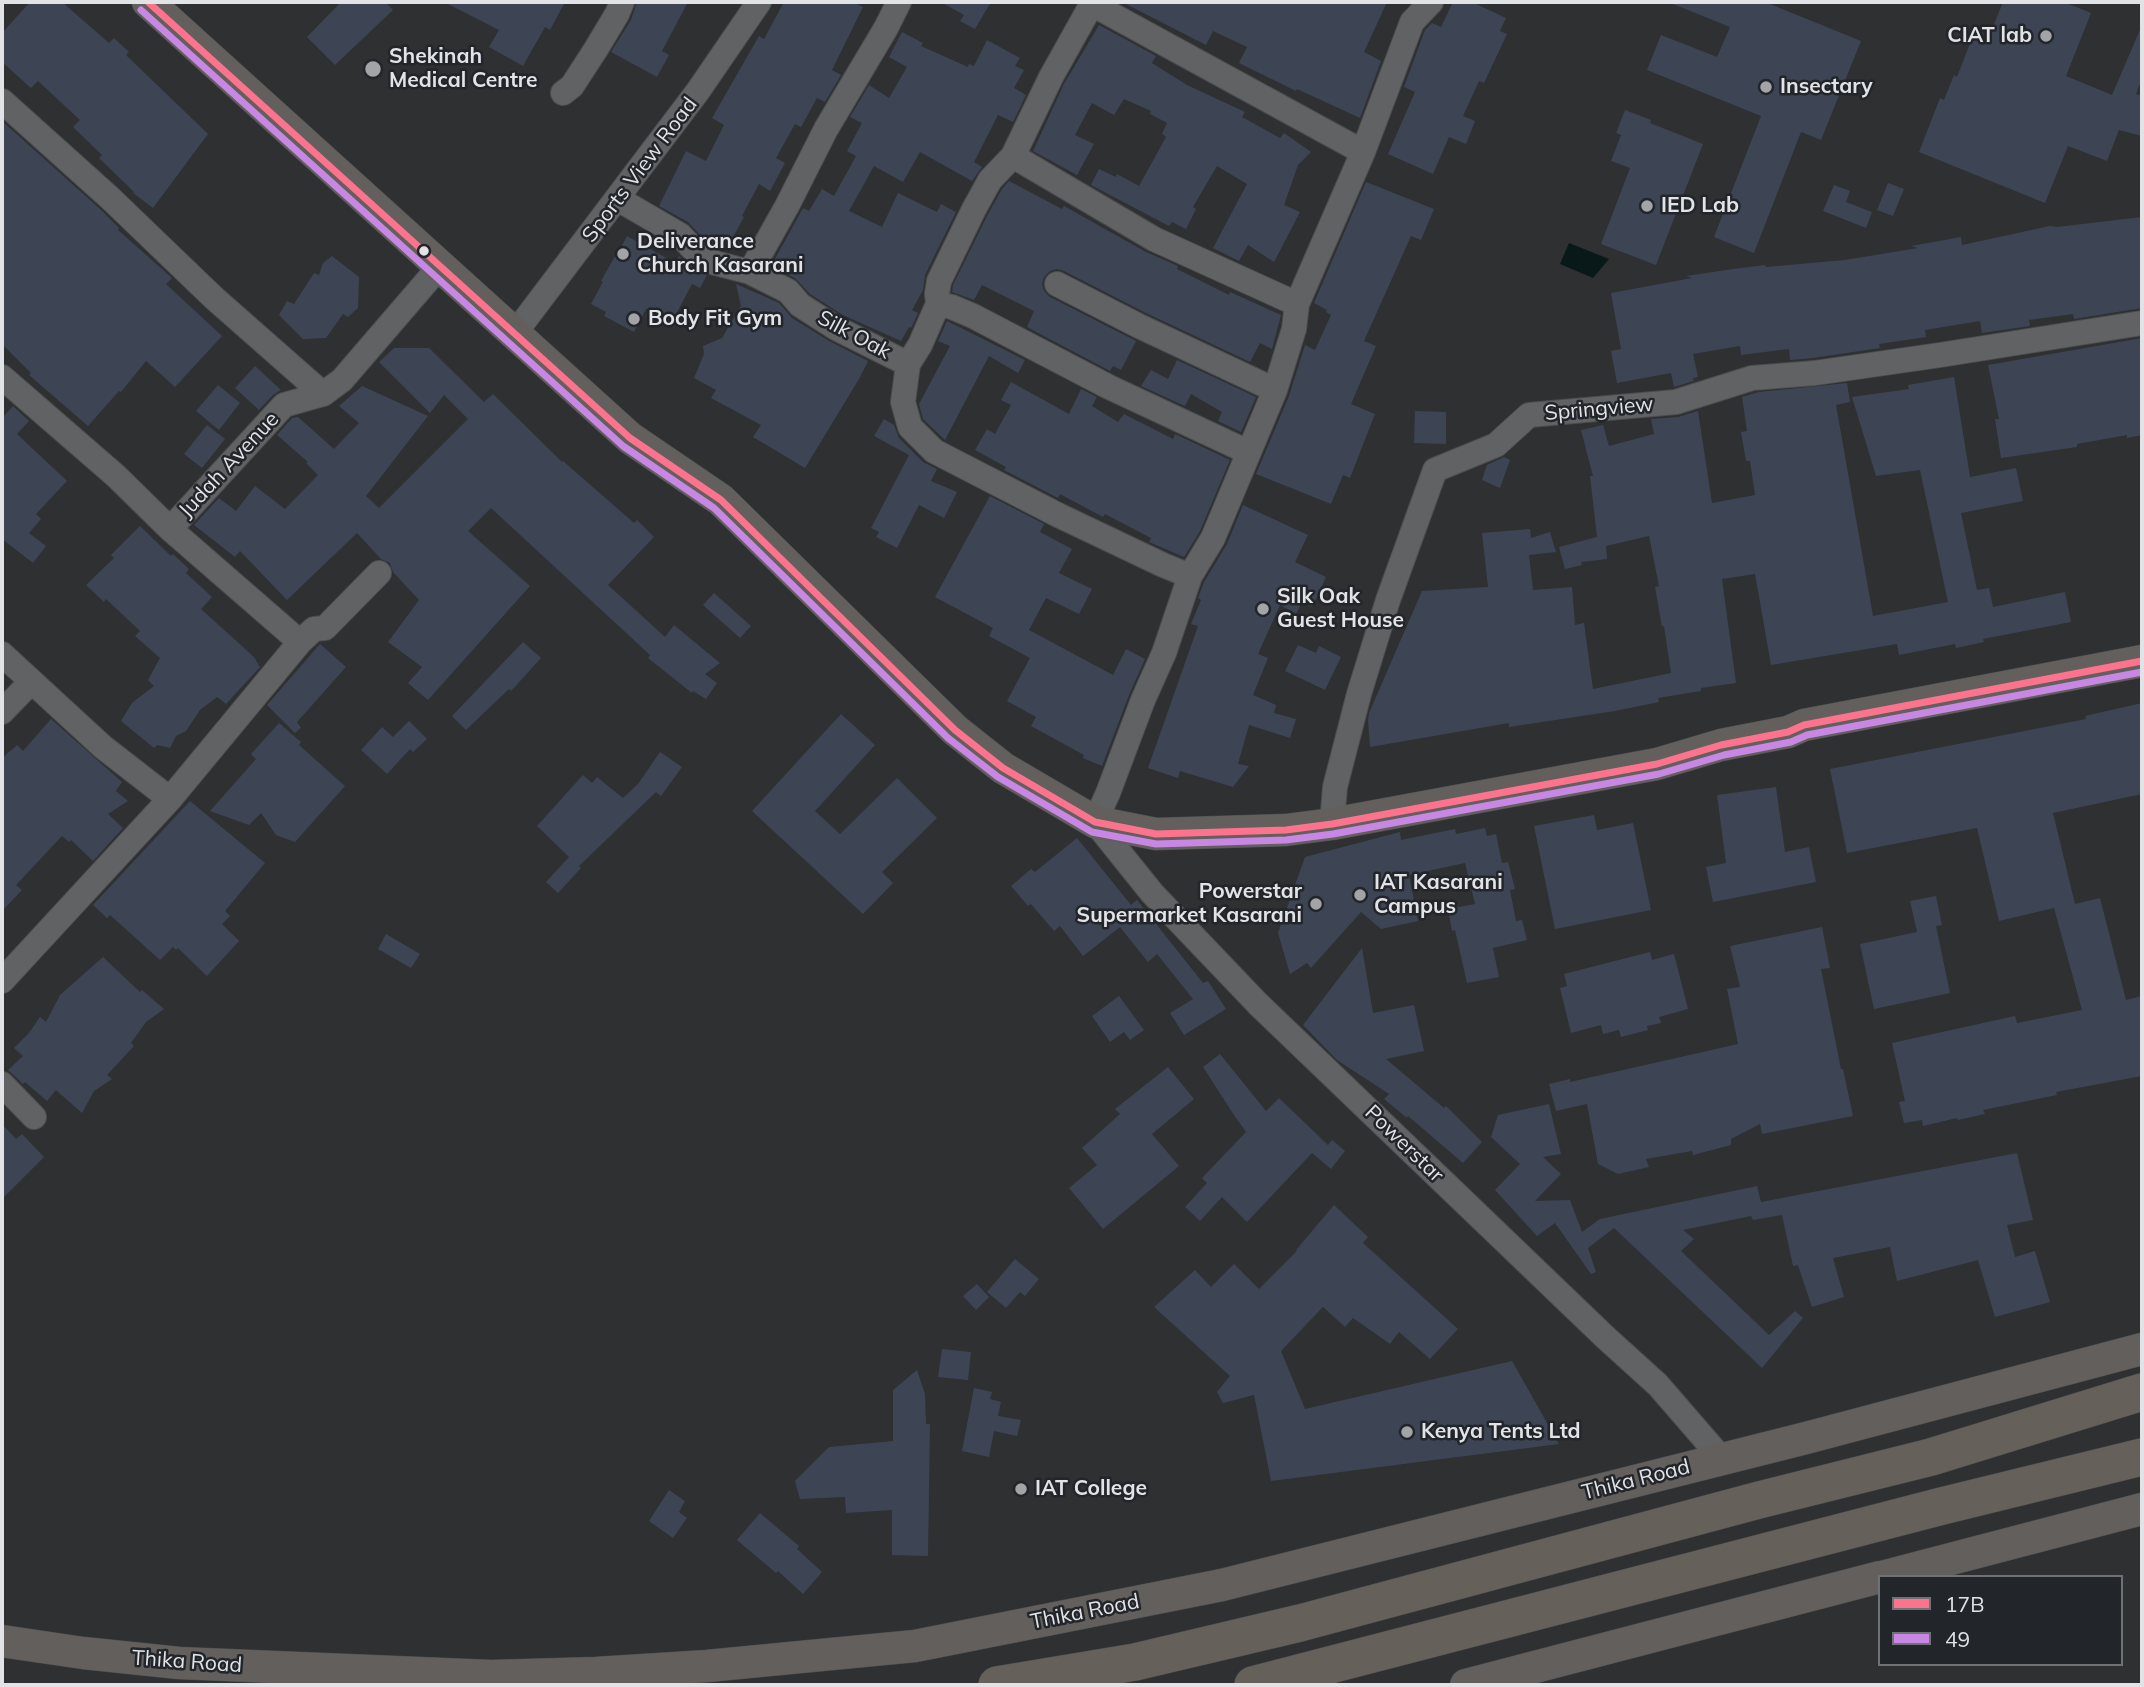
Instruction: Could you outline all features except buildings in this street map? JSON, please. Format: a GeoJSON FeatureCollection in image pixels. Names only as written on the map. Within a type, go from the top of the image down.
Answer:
{"type":"FeatureCollection","features":[{"type":"Feature","properties":{"kind":"highway"},"geometry":{"type":"LineString","coordinates":[[997,1685],[1135,1662],[1300,1623],[1931,1457],[2142,1392]]}},
{"type":"Feature","properties":{"kind":"highway"},"geometry":{"type":"LineString","coordinates":[[1253,1685],[1942,1506],[2142,1457]]}},
{"type":"Feature","properties":{"kind":"main road"},"geometry":{"type":"LineString","coordinates":[[148,2],[630,438],[721,500],[955,730],[1003,768],[1095,822],[1156,834],[1286,830],[1332,824],[1657,764],[1721,745],[1788,732],[1804,725],[2142,661]]}},
{"type":"Feature","properties":{"kind":"main road","name":"Thika Road"},"geometry":{"type":"LineString","coordinates":[[2,1641],[179,1663],[491,1676],[707,1666],[915,1646],[1222,1585],[2142,1349]]}},
{"type":"Feature","properties":{"kind":"main road"},"geometry":{"type":"LineString","coordinates":[[1889,1575],[2142,1509]]}},
{"type":"Feature","properties":{"kind":"main road"},"geometry":{"type":"LineString","coordinates":[[1473,1684],[1878,1578]]}},
{"type":"Feature","properties":{"kind":"street"},"geometry":{"type":"LineString","coordinates":[[563,93],[572,86],[596,49],[622,2]]}},
{"type":"Feature","properties":{"kind":"street","name":"Sports View Road"},"geometry":{"type":"LineString","coordinates":[[515,333],[698,91],[759,2]]}},
{"type":"Feature","properties":{"kind":"street"},"geometry":{"type":"LineString","coordinates":[[750,272],[826,129],[899,2]]}},
{"type":"Feature","properties":{"kind":"street"},"geometry":{"type":"LineString","coordinates":[[1095,822],[1164,653],[1190,576],[1213,538],[1275,390],[1294,329],[1297,304],[1363,152],[1412,22],[1431,2]]}},
{"type":"Feature","properties":{"kind":"street"},"geometry":{"type":"LineString","coordinates":[[908,364],[920,345],[938,304],[939,281],[974,209],[990,180],[1013,156],[1051,77],[1092,3],[1363,152]]}},
{"type":"Feature","properties":{"kind":"street"},"geometry":{"type":"LineString","coordinates":[[2,101],[110,198],[214,298],[323,394]]}},
{"type":"Feature","properties":{"kind":"street"},"geometry":{"type":"LineString","coordinates":[[1013,156],[1154,239],[1297,304]]}},
{"type":"Feature","properties":{"kind":"street","name":"Silk Oak"},"geometry":{"type":"LineString","coordinates":[[618,199],[680,235],[695,251],[715,263],[750,272],[788,291],[800,305],[836,328],[908,364],[903,402],[910,427],[934,452],[1058,515],[1190,576]]}},
{"type":"Feature","properties":{"kind":"street","name":"Judah Avenue"},"geometry":{"type":"LineString","coordinates":[[170,529],[284,405],[323,394],[342,380],[441,265]]}},
{"type":"Feature","properties":{"kind":"street"},"geometry":{"type":"LineString","coordinates":[[1056,284],[1275,390]]}},
{"type":"Feature","properties":{"kind":"street"},"geometry":{"type":"LineString","coordinates":[[938,304],[973,316],[1109,387],[1248,453]]}},
{"type":"Feature","properties":{"kind":"street","name":"Springview"},"geometry":{"type":"LineString","coordinates":[[1332,824],[1335,787],[1359,694],[1388,600],[1435,470],[1496,445],[1530,415],[1676,402],[1752,378],[1815,373],[2142,323]]}},
{"type":"Feature","properties":{"kind":"street"},"geometry":{"type":"LineString","coordinates":[[2,377],[300,642]]}},
{"type":"Feature","properties":{"kind":"street"},"geometry":{"type":"LineString","coordinates":[[2,981],[170,799],[300,642],[314,629],[325,628],[379,573]]}},
{"type":"Feature","properties":{"kind":"street"},"geometry":{"type":"LineString","coordinates":[[2,654],[103,747],[170,799]]}},
{"type":"Feature","properties":{"kind":"street"},"geometry":{"type":"LineString","coordinates":[[2,712],[32,682]]}},
{"type":"Feature","properties":{"kind":"street","name":"Powerstar"},"geometry":{"type":"LineString","coordinates":[[1095,822],[1152,892],[1258,1004],[1658,1385],[1722,1458]]}},
{"type":"Feature","properties":{"kind":"street"},"geometry":{"type":"LineString","coordinates":[[2,1084],[34,1117]]}},
{"type":"Feature","properties":{"kind":"shaded area"},"geometry":{"type":"Polygon","coordinates":[[[1569,243],[1609,259],[1593,278],[1560,264],[1569,243]]]}},
{"type":"Feature","properties":{"kind":"transit line","name":"17B"},"geometry":{"type":"LineString","coordinates":[[148,2],[630,438],[721,500],[955,730],[1003,768],[1095,822],[1156,834],[1286,830],[1332,824],[1657,764],[1721,745],[1788,732],[1804,725],[2142,661]]}},
{"type":"Feature","properties":{"kind":"transit line","name":"49"},"geometry":{"type":"LineString","coordinates":[[141,10],[623,446],[714,508],[948,738],[998,777],[1092,832],[1156,844],[1286,840],[1333,834],[1659,774],[1724,755],[1791,742],[1807,735],[2142,672]]}},
{"type":"Feature","properties":{"kind":"place","name":"CIAT lab"},"geometry":{"type":"Point","coordinates":[2046,36]}},
{"type":"Feature","properties":{"kind":"place","name":"Shekinah Medical Centre"},"geometry":{"type":"Point","coordinates":[373,69]}},
{"type":"Feature","properties":{"kind":"place","name":"Insectary"},"geometry":{"type":"Point","coordinates":[1766,87]}},
{"type":"Feature","properties":{"kind":"place","name":"IED Lab"},"geometry":{"type":"Point","coordinates":[1647,206]}},
{"type":"Feature","properties":{"kind":"place","name":"Deliverance Church Kasarani"},"geometry":{"type":"Point","coordinates":[623,254]}},
{"type":"Feature","properties":{"kind":"place","name":"Body Fit Gym"},"geometry":{"type":"Point","coordinates":[634,319]}},
{"type":"Feature","properties":{"kind":"place","name":"Silk Oak Guest House"},"geometry":{"type":"Point","coordinates":[1263,609]}},
{"type":"Feature","properties":{"kind":"place","name":"IAT Kasarani Campus"},"geometry":{"type":"Point","coordinates":[1360,895]}},
{"type":"Feature","properties":{"kind":"place","name":"Powerstar Supermarket Kasarani"},"geometry":{"type":"Point","coordinates":[1316,904]}},
{"type":"Feature","properties":{"kind":"place","name":"Kenya Tents Ltd"},"geometry":{"type":"Point","coordinates":[1407,1432]}},
{"type":"Feature","properties":{"kind":"place","name":"IAT College"},"geometry":{"type":"Point","coordinates":[1021,1489]}}]}
